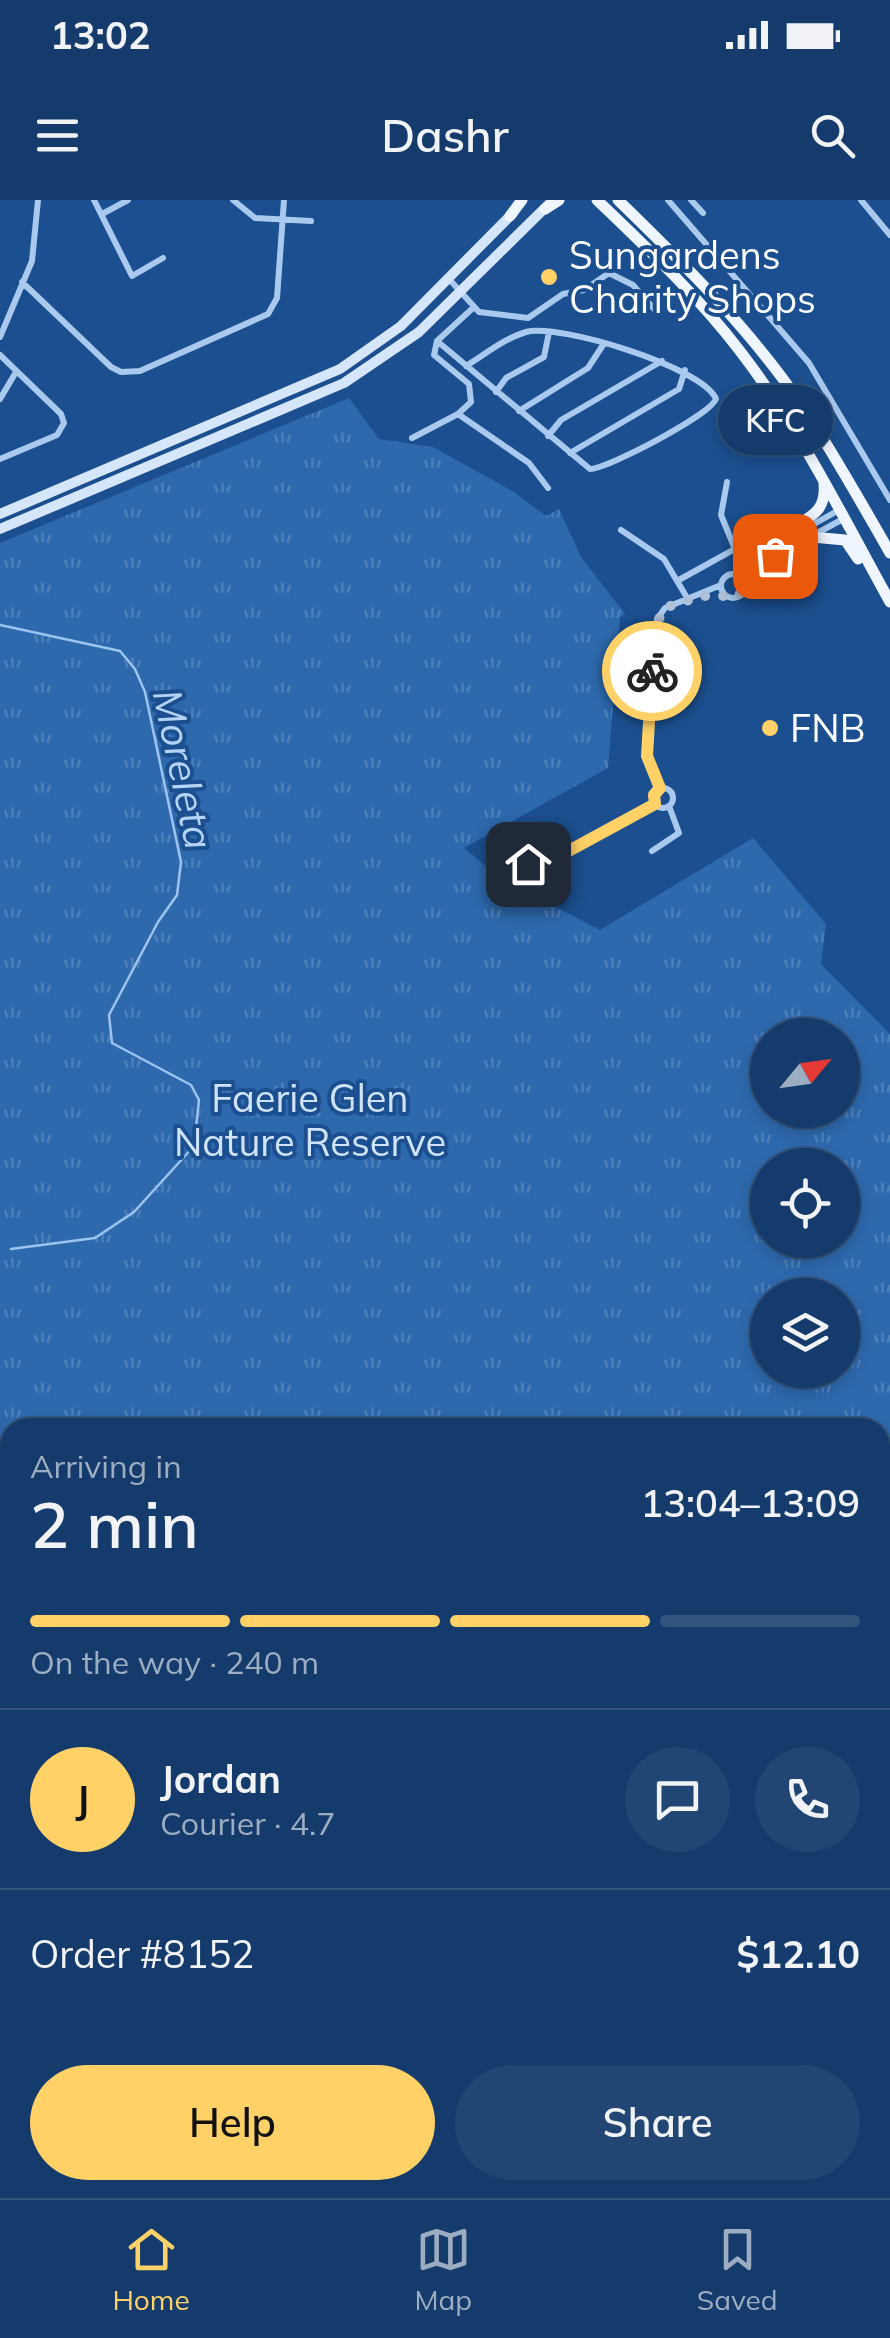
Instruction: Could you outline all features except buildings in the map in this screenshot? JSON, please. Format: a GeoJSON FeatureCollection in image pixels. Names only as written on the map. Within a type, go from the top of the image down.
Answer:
{"type":"FeatureCollection","features":[{"type":"Feature","properties":{"kind":"main road"},"geometry":{"type":"LineString","coordinates":[[0,514],[340,369],[401,326],[524,200]]}},
{"type":"Feature","properties":{"kind":"main road"},"geometry":{"type":"LineString","coordinates":[[589,200],[622,224]]}},
{"type":"Feature","properties":{"kind":"main road"},"geometry":{"type":"LineString","coordinates":[[597,200],[684,286],[740,352],[845,511],[890,606]]}},
{"type":"Feature","properties":{"kind":"main road"},"geometry":{"type":"LineString","coordinates":[[618,200],[705,285],[772,367],[802,406],[890,553]]}},
{"type":"Feature","properties":{"kind":"main road"},"geometry":{"type":"LineString","coordinates":[[0,529],[323,394],[390,354],[552,203]]}},
{"type":"Feature","properties":{"kind":"main road"},"geometry":{"type":"LineString","coordinates":[[772,367],[844,485],[845,511]]}},
{"type":"Feature","properties":{"kind":"main road"},"geometry":{"type":"LineString","coordinates":[[775,546],[782,536],[817,514],[824,500],[824,483]]}},
{"type":"Feature","properties":{"kind":"main road"},"geometry":{"type":"LineString","coordinates":[[845,511],[862,508],[873,524]]}},
{"type":"Feature","properties":{"kind":"main road"},"geometry":{"type":"LineString","coordinates":[[812,537],[844,540],[890,606]]}},
{"type":"Feature","properties":{"kind":"street"},"geometry":{"type":"LineString","coordinates":[[0,337],[34,251],[38,200]]}},
{"type":"Feature","properties":{"kind":"street"},"geometry":{"type":"LineString","coordinates":[[94,200],[132,276],[163,258]]}},
{"type":"Feature","properties":{"kind":"street"},"geometry":{"type":"LineString","coordinates":[[102,214],[128,200]]}},
{"type":"Feature","properties":{"kind":"street"},"geometry":{"type":"LineString","coordinates":[[233,200],[255,218],[312,221]]}},
{"type":"Feature","properties":{"kind":"street"},"geometry":{"type":"LineString","coordinates":[[22,282],[121,372],[140,371],[268,314],[277,298],[284,200]]}},
{"type":"Feature","properties":{"kind":"street"},"geometry":{"type":"LineString","coordinates":[[668,200],[809,363],[890,500]]}},
{"type":"Feature","properties":{"kind":"street"},"geometry":{"type":"LineString","coordinates":[[691,200],[702,213]]}},
{"type":"Feature","properties":{"kind":"street"},"geometry":{"type":"LineString","coordinates":[[861,200],[890,235]]}},
{"type":"Feature","properties":{"kind":"street"},"geometry":{"type":"LineString","coordinates":[[449,279],[474,307],[488,314],[533,316],[563,294],[584,290],[608,273],[633,285],[655,310]]}},
{"type":"Feature","properties":{"kind":"street"},"geometry":{"type":"LineString","coordinates":[[412,438],[458,414],[471,402],[474,392],[465,379],[434,355],[437,341],[474,307]]}},
{"type":"Feature","properties":{"kind":"street"},"geometry":{"type":"LineString","coordinates":[[437,341],[496,392],[548,436],[594,470],[714,406],[711,388],[663,360],[549,332],[528,331],[466,366]]}},
{"type":"Feature","properties":{"kind":"street"},"geometry":{"type":"LineString","coordinates":[[496,392],[506,378],[544,357],[549,332]]}},
{"type":"Feature","properties":{"kind":"street"},"geometry":{"type":"LineString","coordinates":[[519,411],[588,368],[604,345]]}},
{"type":"Feature","properties":{"kind":"street"},"geometry":{"type":"LineString","coordinates":[[0,355],[60,414],[64,426],[57,434],[0,459]]}},
{"type":"Feature","properties":{"kind":"street"},"geometry":{"type":"LineString","coordinates":[[548,436],[561,420],[663,360]]}},
{"type":"Feature","properties":{"kind":"street"},"geometry":{"type":"LineString","coordinates":[[570,453],[678,390],[685,370]]}},
{"type":"Feature","properties":{"kind":"street"},"geometry":{"type":"LineString","coordinates":[[0,399],[16,372]]}},
{"type":"Feature","properties":{"kind":"street"},"geometry":{"type":"LineString","coordinates":[[458,414],[529,464],[548,488]]}},
{"type":"Feature","properties":{"kind":"street"},"geometry":{"type":"LineString","coordinates":[[726,482],[721,516],[734,549]]}},
{"type":"Feature","properties":{"kind":"street"},"geometry":{"type":"LineString","coordinates":[[702,596],[739,596],[744,581],[775,556],[812,537],[845,511]]}},
{"type":"Feature","properties":{"kind":"street"},"geometry":{"type":"LineString","coordinates":[[652,851],[679,834],[669,806],[672,794],[660,788],[646,745],[655,628],[664,608],[702,596],[775,546],[845,511]]}},
{"type":"Feature","properties":{"kind":"street"},"geometry":{"type":"LineString","coordinates":[[677,582],[782,523]]}},
{"type":"Feature","properties":{"kind":"street"},"geometry":{"type":"LineString","coordinates":[[621,530],[661,556],[689,602]]}},
{"type":"Feature","properties":{"kind":"street"},"geometry":{"type":"LineString","coordinates":[[736,574],[744,581]]}},
{"type":"Feature","properties":{"kind":"street"},"geometry":{"type":"LineString","coordinates":[[721,585],[727,596]]}},
{"type":"Feature","properties":{"kind":"street"},"geometry":{"type":"LineString","coordinates":[[655,804],[654,795],[660,788]]}},
{"type":"Feature","properties":{"kind":"street"},"geometry":{"type":"LineString","coordinates":[[515,846],[530,866],[537,867],[655,804],[669,806]]}},
{"type":"Feature","properties":{"kind":"green space","name":"Faerie Glen Nature Reserve"},"geometry":{"type":"Polygon","coordinates":[[[349,398],[379,439],[433,447],[514,492],[546,516],[559,509],[581,557],[625,614],[620,617],[608,768],[464,848],[500,878],[600,930],[753,838],[826,924],[821,964],[890,1034],[890,1418],[0,1418],[0,543],[349,398]]]}},
{"type":"Feature","properties":{"kind":"waterway","name":"Moreleta"},"geometry":{"type":"LineString","coordinates":[[0,625],[120,651],[135,669],[145,692],[181,862],[177,895],[158,922],[109,1015],[112,1043],[191,1085],[199,1100],[194,1146],[134,1212],[95,1238],[11,1249]]}},
{"type":"Feature","properties":{"kind":"way so far"},"geometry":{"type":"LineString","coordinates":[[652,671],[655,628],[664,608],[702,596],[739,596],[744,581],[775,556]]}},
{"type":"Feature","properties":{"kind":"place","name":"Sungardens Charity Shops"},"geometry":{"type":"Point","coordinates":[549,277]}},
{"type":"Feature","properties":{"kind":"place","name":"KFC"},"geometry":{"type":"Point","coordinates":[775,556]}},
{"type":"Feature","properties":{"kind":"place","name":"FNB"},"geometry":{"type":"Point","coordinates":[770,728]}},
{"type":"Feature","properties":{"kind":"route"},"geometry":{"type":"LineString","coordinates":[[528,864],[533,868],[541,866],[655,804],[653,798],[660,788],[646,745],[652,671]]}}]}
